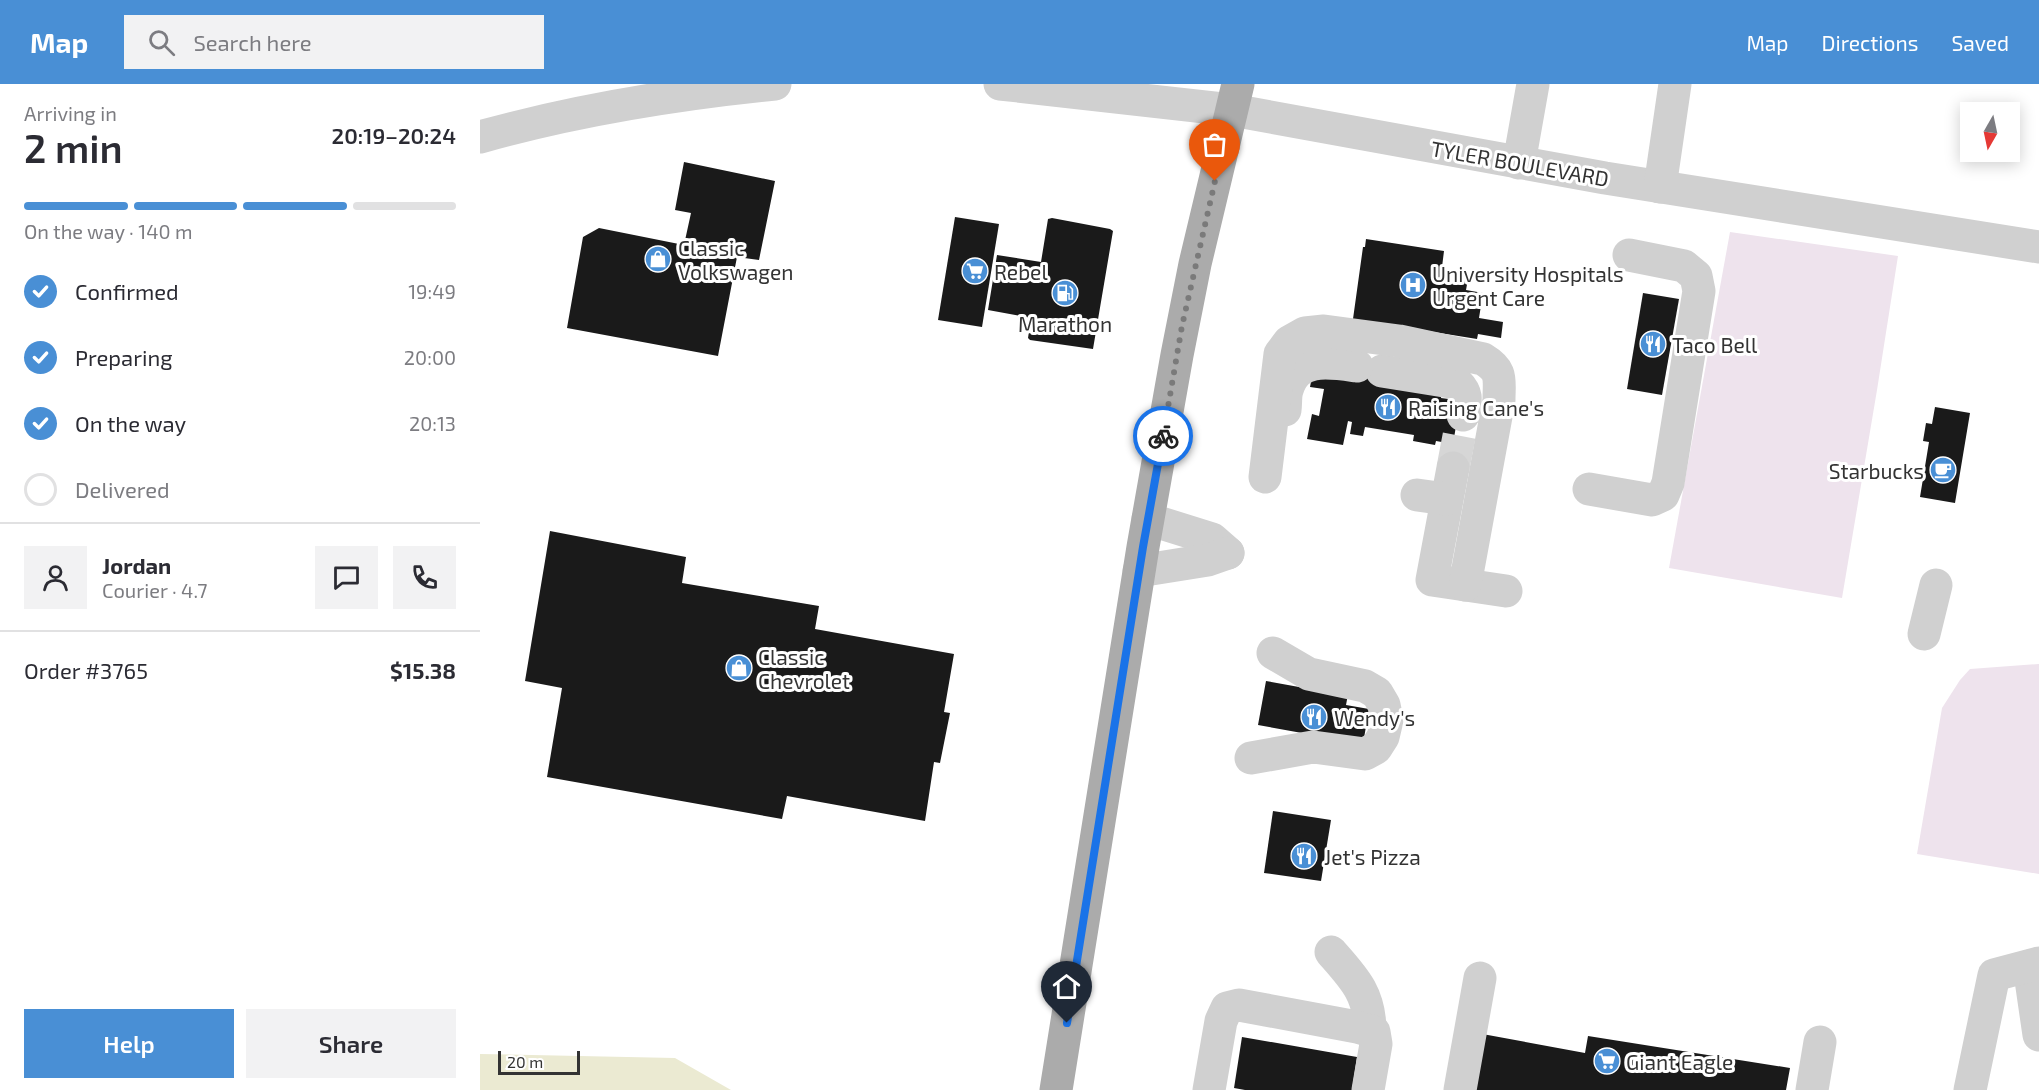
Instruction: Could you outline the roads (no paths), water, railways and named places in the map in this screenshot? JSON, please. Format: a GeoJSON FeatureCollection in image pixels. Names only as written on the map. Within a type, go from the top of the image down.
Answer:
{"type":"FeatureCollection","features":[{"type":"Feature","properties":{"kind":"main road"},"geometry":{"type":"LineString","coordinates":[[1056,1090],[1139,571],[1182,326],[1235,97]]}},
{"type":"Feature","properties":{"kind":"street"},"geometry":{"type":"LineString","coordinates":[[480,137],[540,120],[595,110],[732,88],[775,84]]}},
{"type":"Feature","properties":{"kind":"street","name":"TYLER BOULEVARD"},"geometry":{"type":"LineString","coordinates":[[1000,84],[1235,97],[1519,163],[2039,247]]}},
{"type":"Feature","properties":{"kind":"street"},"geometry":{"type":"LineString","coordinates":[[1519,163],[1533,84]]}},
{"type":"Feature","properties":{"kind":"street"},"geometry":{"type":"LineString","coordinates":[[1660,187],[1675,84]]}},
{"type":"Feature","properties":{"kind":"street"},"geometry":{"type":"LineString","coordinates":[[1589,489],[1652,500],[1663,495],[1668,483],[1699,291],[1696,276],[1684,266],[1629,255]]}},
{"type":"Feature","properties":{"kind":"street"},"geometry":{"type":"LineString","coordinates":[[1448,583],[1499,400],[1500,374],[1494,366],[1483,359],[1399,341],[1324,331],[1305,333],[1289,342],[1280,354],[1272,478],[1287,390],[1298,371],[1306,365],[1371,360],[1457,383],[1464,390],[1469,416]]}},
{"type":"Feature","properties":{"kind":"street"},"geometry":{"type":"LineString","coordinates":[[1459,469],[1448,583],[1432,497],[1459,469]]}},
{"type":"Feature","properties":{"kind":"street"},"geometry":{"type":"LineString","coordinates":[[1139,571],[1208,560],[1228,553],[1212,539],[1148,519]]}},
{"type":"Feature","properties":{"kind":"street"},"geometry":{"type":"LineString","coordinates":[[1448,583],[1506,591]]}},
{"type":"Feature","properties":{"kind":"street"},"geometry":{"type":"LineString","coordinates":[[1924,634],[1936,585]]}},
{"type":"Feature","properties":{"kind":"street"},"geometry":{"type":"LineString","coordinates":[[1251,758],[1313,747],[1365,754],[1376,748],[1383,737],[1387,720],[1384,705],[1377,693],[1365,686],[1309,674],[1273,653]]}},
{"type":"Feature","properties":{"kind":"street"},"geometry":{"type":"LineString","coordinates":[[1331,952],[1356,980],[1370,1012],[1370,1030]]}},
{"type":"Feature","properties":{"kind":"street"},"geometry":{"type":"LineString","coordinates":[[1970,1090],[1994,975],[2034,964],[2039,1035]]}},
{"type":"Feature","properties":{"kind":"street"},"geometry":{"type":"LineString","coordinates":[[1460,1090],[1480,978]]}},
{"type":"Feature","properties":{"kind":"street"},"geometry":{"type":"LineString","coordinates":[[1209,1090],[1221,1021],[1227,1008],[1239,1005],[1374,1032],[1376,1044],[1368,1090]]}},
{"type":"Feature","properties":{"kind":"street"},"geometry":{"type":"LineString","coordinates":[[1812,1090],[1820,1042]]}},
{"type":"Feature","properties":{"kind":"tunnel"},"geometry":{"type":"LineString","coordinates":[[1453,468],[1463,415]]}},
{"type":"Feature","properties":{"kind":"place","name":"Classic Volkswagen"},"geometry":{"type":"Point","coordinates":[658,259]}},
{"type":"Feature","properties":{"kind":"place","name":"Rebel"},"geometry":{"type":"Point","coordinates":[975,271]}},
{"type":"Feature","properties":{"kind":"place","name":"University Hospitals Urgent Care"},"geometry":{"type":"Point","coordinates":[1413,285]}},
{"type":"Feature","properties":{"kind":"place","name":"Marathon"},"geometry":{"type":"Point","coordinates":[1065,293]}},
{"type":"Feature","properties":{"kind":"place","name":"Taco Bell"},"geometry":{"type":"Point","coordinates":[1653,344]}},
{"type":"Feature","properties":{"kind":"place","name":"Raising Cane's"},"geometry":{"type":"Point","coordinates":[1388,407]}},
{"type":"Feature","properties":{"kind":"place","name":"Starbucks"},"geometry":{"type":"Point","coordinates":[1943,470]}},
{"type":"Feature","properties":{"kind":"place","name":"Classic Chevrolet"},"geometry":{"type":"Point","coordinates":[739,668]}},
{"type":"Feature","properties":{"kind":"place","name":"Wendy's"},"geometry":{"type":"Point","coordinates":[1314,717]}},
{"type":"Feature","properties":{"kind":"place","name":"Jet's Pizza"},"geometry":{"type":"Point","coordinates":[1304,856]}},
{"type":"Feature","properties":{"kind":"place","name":"Giant Eagle"},"geometry":{"type":"Point","coordinates":[1607,1061]}}]}
